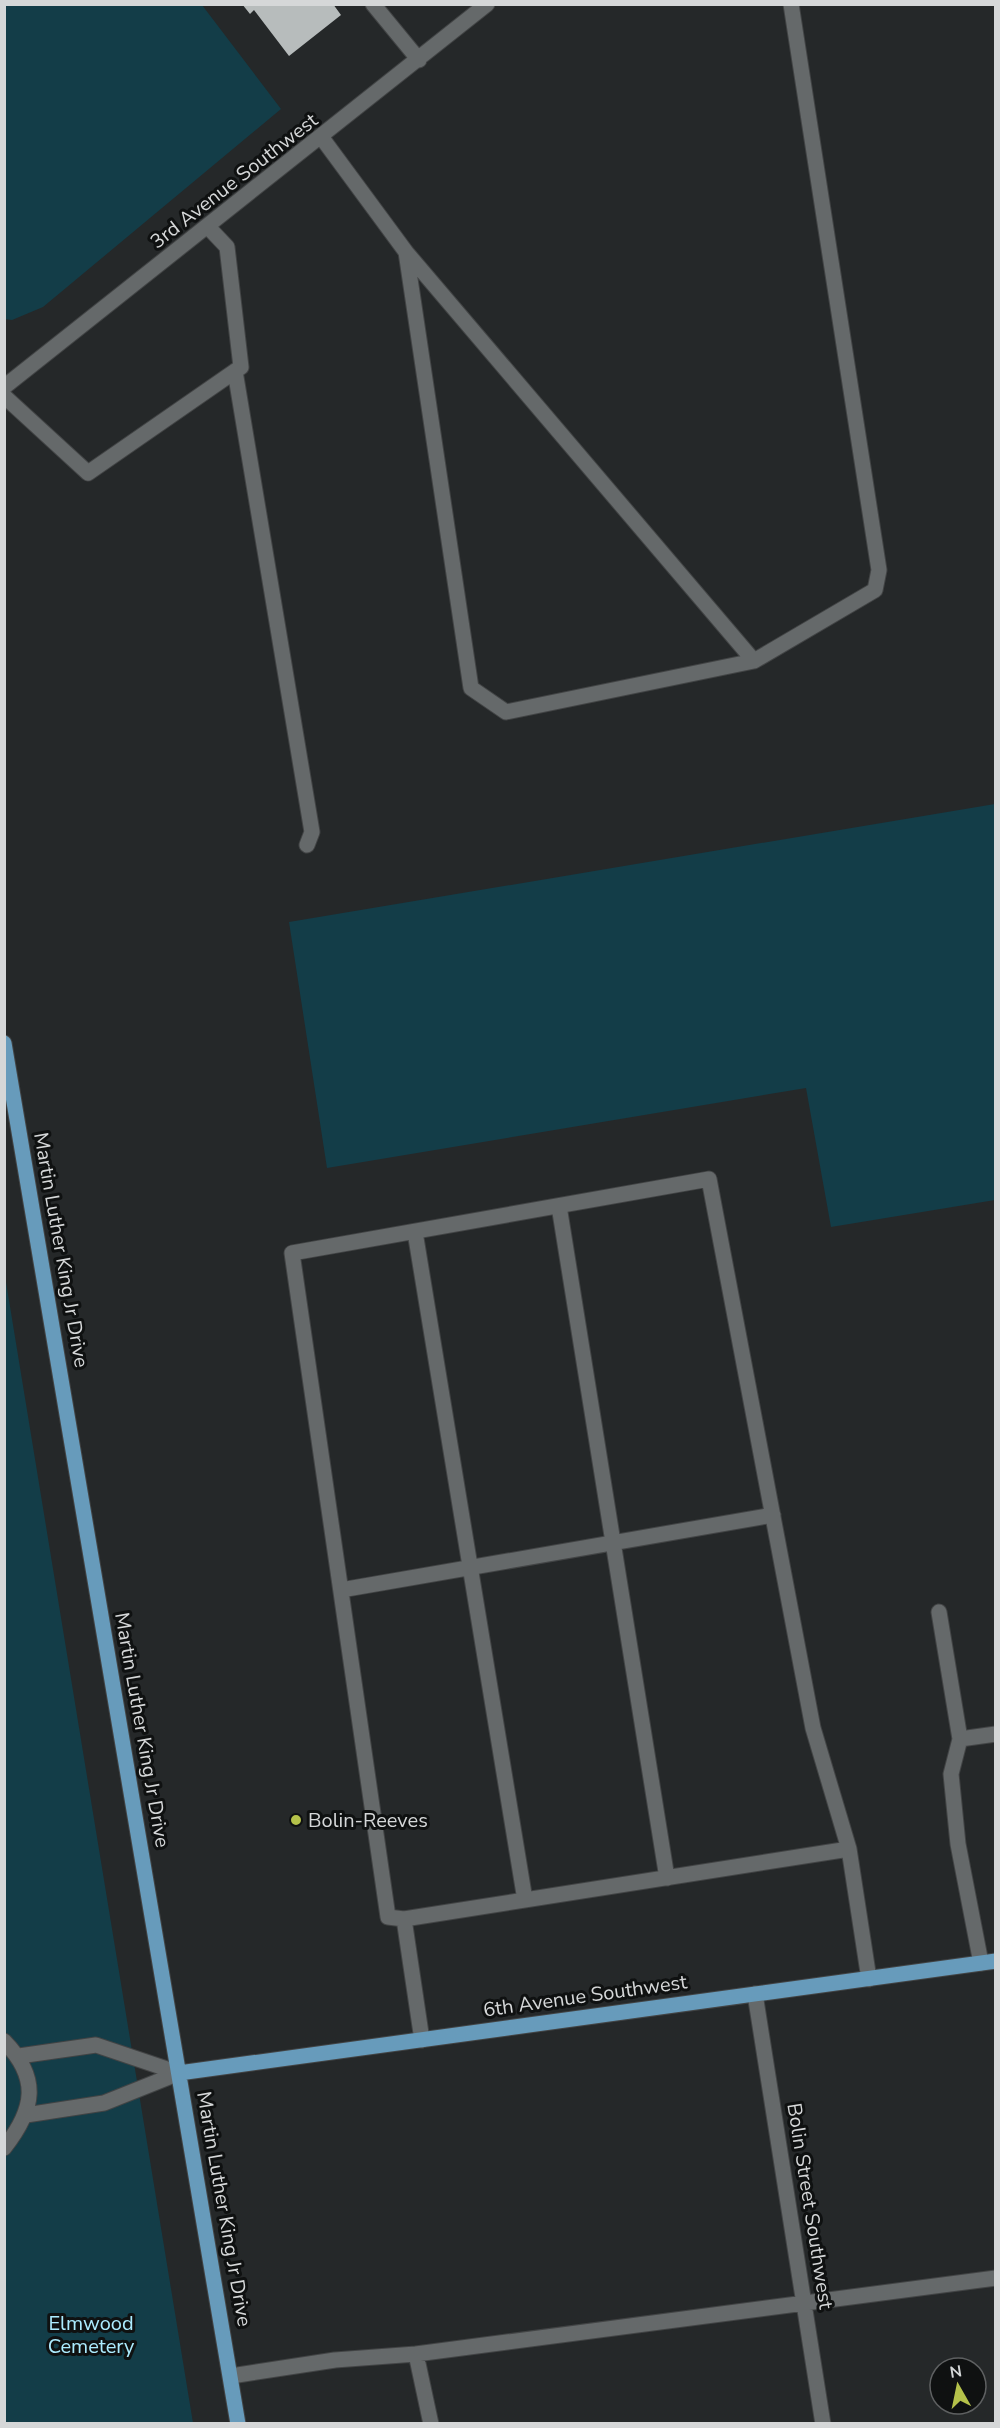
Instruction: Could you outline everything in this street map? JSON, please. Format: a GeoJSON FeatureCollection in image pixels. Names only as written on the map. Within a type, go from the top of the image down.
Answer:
{"type":"FeatureCollection","features":[{"type":"Feature","properties":{"kind":"main road","name":"Martin Luther King Jr Drive"},"geometry":{"type":"LineString","coordinates":[[4,1043],[238,2424]]}},
{"type":"Feature","properties":{"kind":"main road","name":"6th Avenue Southwest"},"geometry":{"type":"LineString","coordinates":[[179,2073],[988,1962]]}},
{"type":"Feature","properties":{"kind":"street"},"geometry":{"type":"LineString","coordinates":[[373,4],[418,60]]}},
{"type":"Feature","properties":{"kind":"street","name":"3rd Avenue Southwest"},"geometry":{"type":"LineString","coordinates":[[4,387],[322,138],[487,4]]}},
{"type":"Feature","properties":{"kind":"street"},"geometry":{"type":"LineString","coordinates":[[406,252],[471,688],[506,712],[754,661],[875,590],[879,570],[790,4]]}},
{"type":"Feature","properties":{"kind":"street"},"geometry":{"type":"LineString","coordinates":[[322,138],[406,252],[754,661]]}},
{"type":"Feature","properties":{"kind":"street"},"geometry":{"type":"LineString","coordinates":[[4,396],[88,473],[241,367],[227,247],[208,228]]}},
{"type":"Feature","properties":{"kind":"street"},"geometry":{"type":"LineString","coordinates":[[235,371],[300,750],[312,832],[307,845]]}},
{"type":"Feature","properties":{"kind":"street"},"geometry":{"type":"LineString","coordinates":[[849,1850],[404,1919],[388,1917],[292,1253],[709,1179],[813,1728],[849,1850],[869,1979]]}},
{"type":"Feature","properties":{"kind":"street"},"geometry":{"type":"LineString","coordinates":[[559,1206],[667,1878]]}},
{"type":"Feature","properties":{"kind":"street"},"geometry":{"type":"LineString","coordinates":[[415,1232],[525,1900]]}},
{"type":"Feature","properties":{"kind":"street"},"geometry":{"type":"LineString","coordinates":[[341,1590],[773,1515]]}},
{"type":"Feature","properties":{"kind":"street"},"geometry":{"type":"LineString","coordinates":[[939,1612],[960,1739],[951,1774],[958,1844],[988,1962]]}},
{"type":"Feature","properties":{"kind":"street"},"geometry":{"type":"LineString","coordinates":[[960,1739],[996,1734]]}},
{"type":"Feature","properties":{"kind":"street"},"geometry":{"type":"LineString","coordinates":[[404,1919],[423,2040]]}},
{"type":"Feature","properties":{"kind":"street","name":"Bolin Street Southwest"},"geometry":{"type":"LineString","coordinates":[[755,1994],[823,2424]]}},
{"type":"Feature","properties":{"kind":"street"},"geometry":{"type":"LineString","coordinates":[[4,2041],[19,2056],[30,2083],[26,2115],[18,2131],[4,2148]]}},
{"type":"Feature","properties":{"kind":"street"},"geometry":{"type":"LineString","coordinates":[[19,2056],[96,2045],[179,2073]]}},
{"type":"Feature","properties":{"kind":"street"},"geometry":{"type":"LineString","coordinates":[[26,2115],[104,2103],[179,2073]]}},
{"type":"Feature","properties":{"kind":"street"},"geometry":{"type":"LineString","coordinates":[[231,2376],[335,2360],[416,2354],[996,2278]]}},
{"type":"Feature","properties":{"kind":"street"},"geometry":{"type":"LineString","coordinates":[[416,2354],[431,2424]]}},
{"type":"Feature","properties":{"kind":"green space"},"geometry":{"type":"Polygon","coordinates":[[[5,4],[202,5],[281,109],[43,307],[12,320],[4,319],[5,4]]]}},
{"type":"Feature","properties":{"kind":"green space"},"geometry":{"type":"Polygon","coordinates":[[[995,804],[995,1200],[831,1227],[806,1088],[327,1168],[289,922],[995,804]]]}},
{"type":"Feature","properties":{"kind":"green space","name":"Elmwood Cemetery"},"geometry":{"type":"Polygon","coordinates":[[[5,1276],[193,2423],[5,2423],[5,1276]]]}},
{"type":"Feature","properties":{"kind":"building"},"geometry":{"type":"Polygon","coordinates":[[[242,4],[333,4],[341,15],[289,56],[254,10],[250,14],[242,4]]]}},
{"type":"Feature","properties":{"kind":"place","name":"Bolin-Reeves"},"geometry":{"type":"Point","coordinates":[296,1820]}}]}
